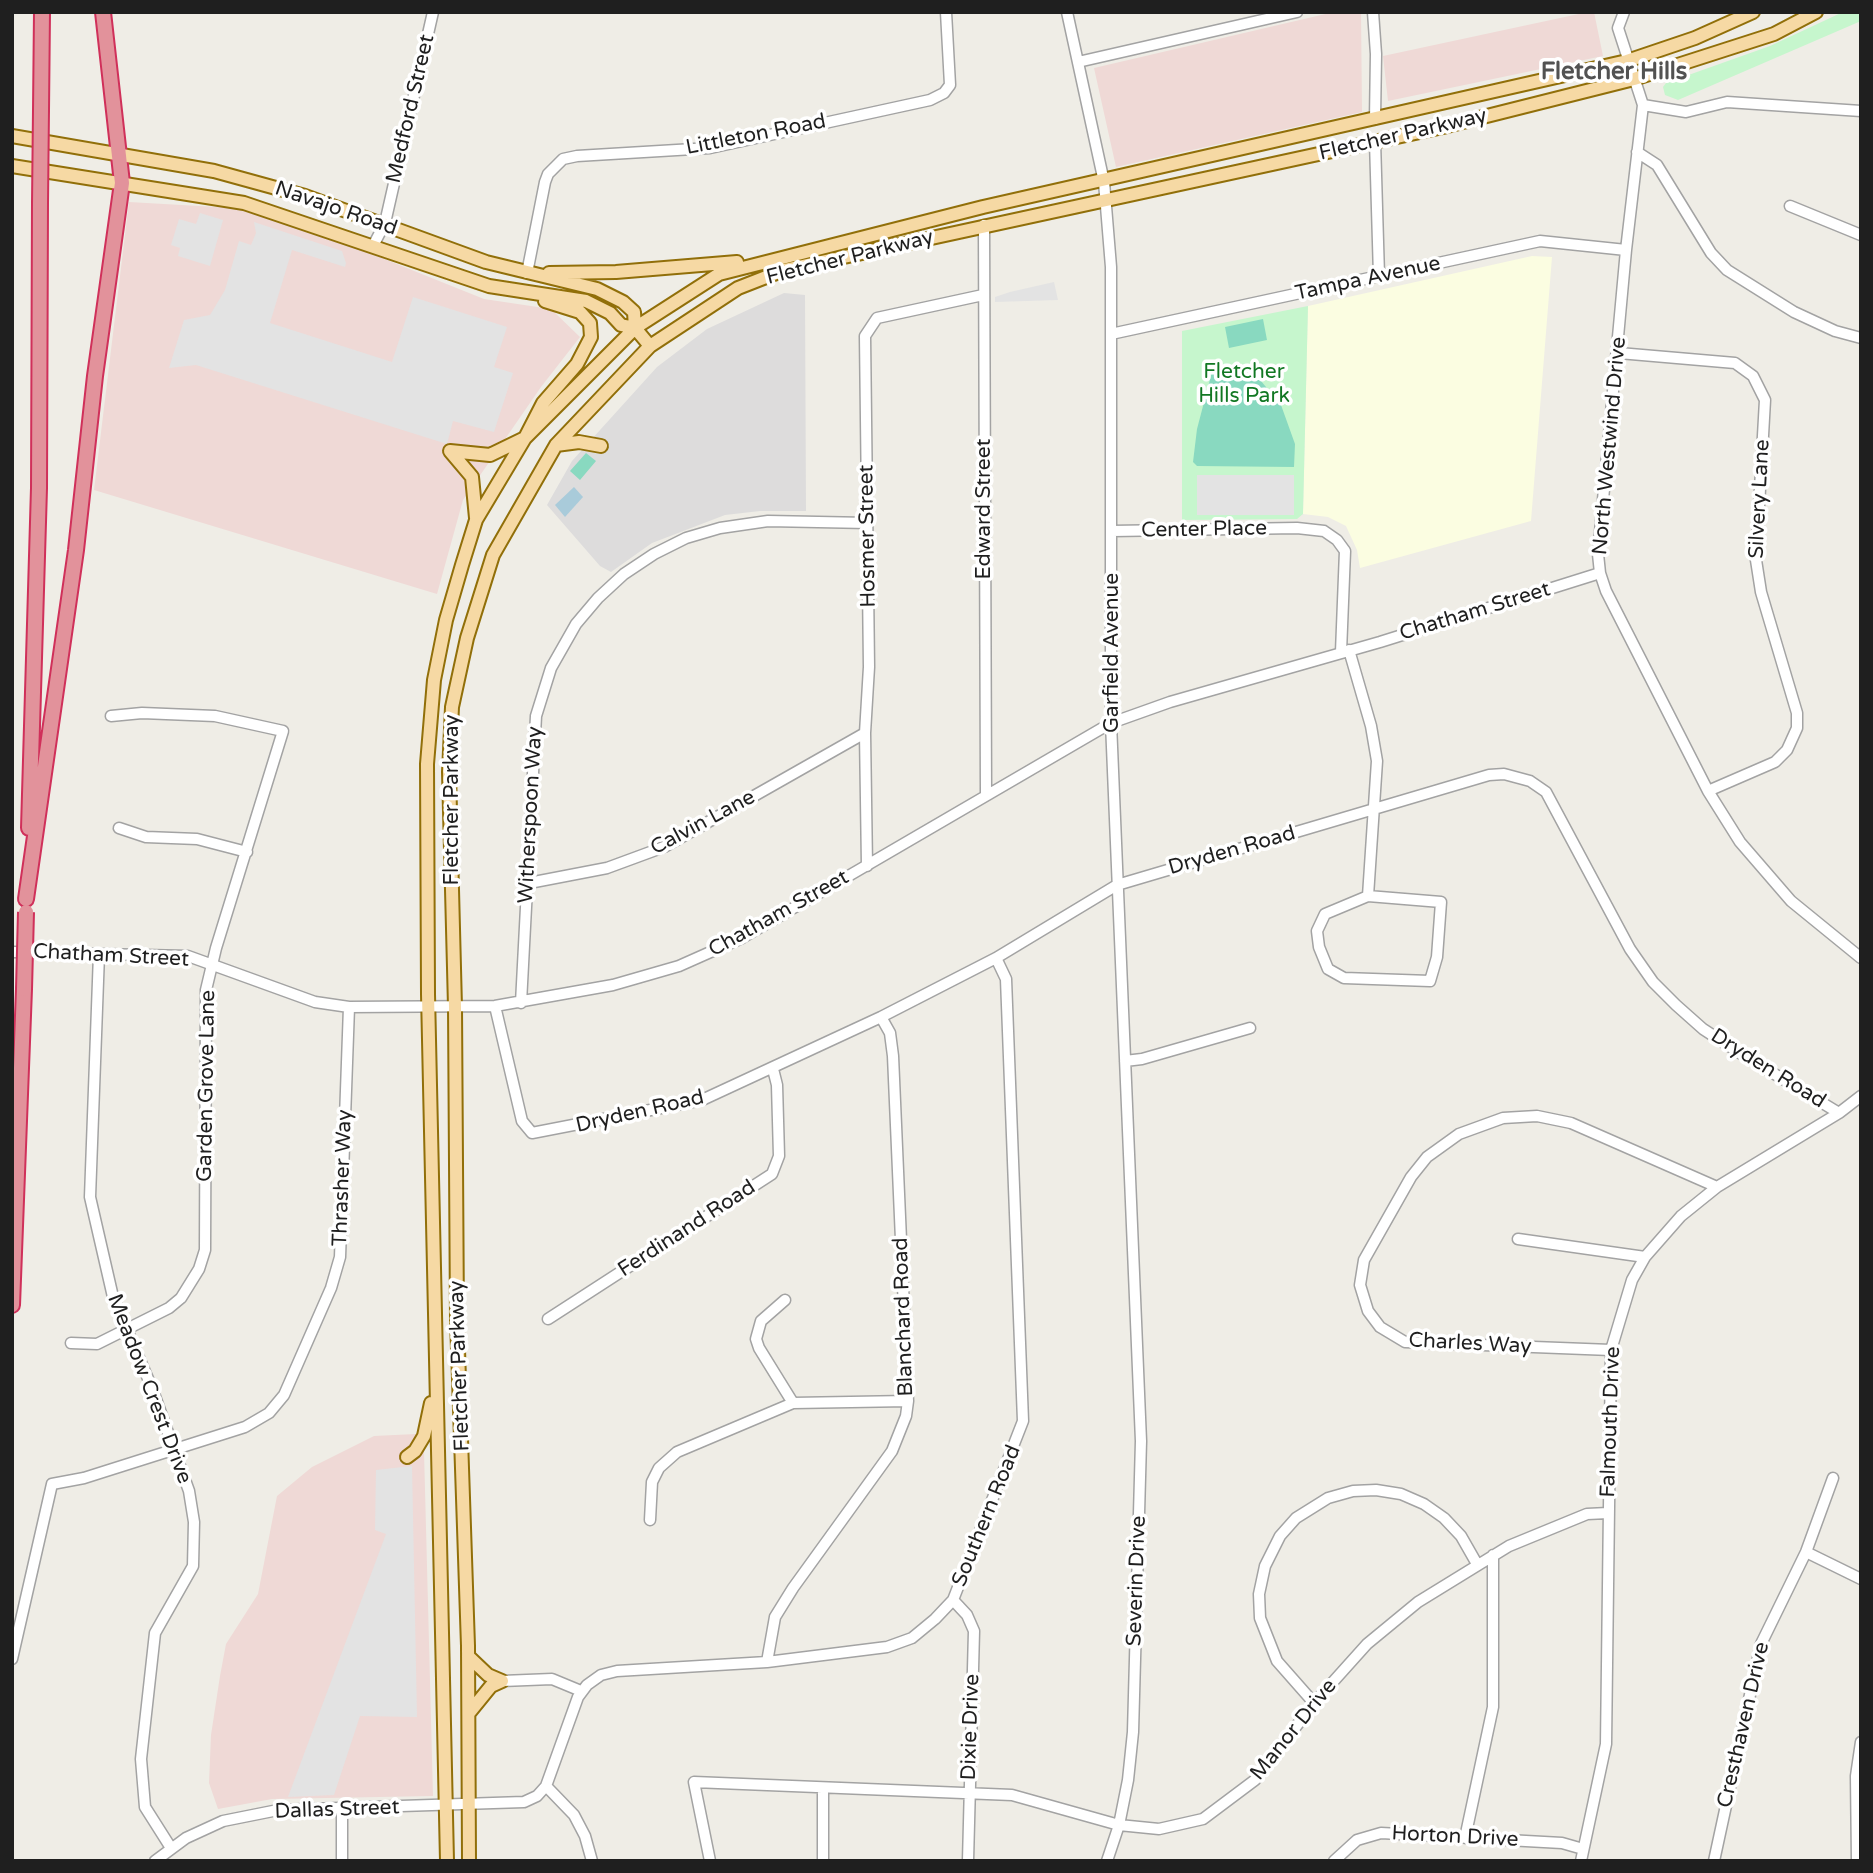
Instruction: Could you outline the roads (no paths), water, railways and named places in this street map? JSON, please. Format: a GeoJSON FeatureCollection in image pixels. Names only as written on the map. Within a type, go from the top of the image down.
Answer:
{"type":"FeatureCollection","features":[{"type":"Feature","properties":{"kind":"highway"},"geometry":{"type":"LineString","coordinates":[[12,1305],[39,488],[42,12]]}},
{"type":"Feature","properties":{"kind":"highway"},"geometry":{"type":"LineString","coordinates":[[41,76],[50,12]]}},
{"type":"Feature","properties":{"kind":"highway"},"geometry":{"type":"LineString","coordinates":[[26,905],[76,550],[95,376],[122,183],[103,12]]}},
{"type":"Feature","properties":{"kind":"main road","name":"Fletcher Parkway"},"geometry":{"type":"LineString","coordinates":[[447,1861],[428,1008],[427,764],[434,680],[446,620],[476,520],[526,438],[635,328],[719,274],[779,256],[1627,61],[1695,38],[1753,12]]}},
{"type":"Feature","properties":{"kind":"main road","name":"Fletcher Parkway"},"geometry":{"type":"LineString","coordinates":[[469,1861],[468,1656],[457,1321],[455,1007],[449,772],[452,707],[467,638],[493,555],[556,445],[650,346],[738,288],[784,270],[1375,142],[1634,79],[1774,34],[1816,12]]}},
{"type":"Feature","properties":{"kind":"main road"},"geometry":{"type":"LineString","coordinates":[[1375,142],[1377,132],[1409,111]]}},
{"type":"Feature","properties":{"kind":"main road"},"geometry":{"type":"LineString","coordinates":[[1347,148],[1367,135],[1375,119]]}},
{"type":"Feature","properties":{"kind":"main road","name":"Navajo Road"},"geometry":{"type":"LineString","coordinates":[[12,136],[214,171],[386,223],[430,244],[527,273],[597,289],[623,302],[634,312],[635,328],[650,346]]}},
{"type":"Feature","properties":{"kind":"main road","name":"Navajo Road"},"geometry":{"type":"LineString","coordinates":[[12,166],[244,203],[374,244],[429,268],[521,293],[586,301],[610,313],[621,325],[635,328]]}},
{"type":"Feature","properties":{"kind":"main road"},"geometry":{"type":"LineString","coordinates":[[984,225],[989,212],[1017,205],[1019,200]]}},
{"type":"Feature","properties":{"kind":"main road"},"geometry":{"type":"LineString","coordinates":[[527,273],[616,272],[779,256]]}},
{"type":"Feature","properties":{"kind":"main road"},"geometry":{"type":"LineString","coordinates":[[476,520],[472,477],[450,451],[490,455],[526,438],[543,403],[577,363],[592,330],[587,317],[580,312],[521,293]]}},
{"type":"Feature","properties":{"kind":"main road"},"geometry":{"type":"LineString","coordinates":[[556,445],[579,442],[601,446]]}},
{"type":"Feature","properties":{"kind":"main road"},"geometry":{"type":"LineString","coordinates":[[407,1457],[415,1451],[424,1436],[435,1382]]}},
{"type":"Feature","properties":{"kind":"main road"},"geometry":{"type":"LineString","coordinates":[[468,1656],[488,1675],[502,1681]]}},
{"type":"Feature","properties":{"kind":"main road"},"geometry":{"type":"LineString","coordinates":[[469,1713],[491,1686],[502,1681]]}},
{"type":"Feature","properties":{"kind":"street","name":"Medford Street"},"geometry":{"type":"LineString","coordinates":[[374,244],[386,223],[433,12]]}},
{"type":"Feature","properties":{"kind":"street","name":"Littleton Road"},"geometry":{"type":"LineString","coordinates":[[527,273],[545,182],[548,174],[563,159],[585,155],[710,148],[930,100],[944,93],[950,85],[946,12]]}},
{"type":"Feature","properties":{"kind":"street","name":"Garfield Avenue"},"geometry":{"type":"LineString","coordinates":[[1067,12],[1106,201],[1111,334],[1111,723],[1116,885],[1137,1298]]}},
{"type":"Feature","properties":{"kind":"street"},"geometry":{"type":"LineString","coordinates":[[1078,62],[1297,12]]}},
{"type":"Feature","properties":{"kind":"street"},"geometry":{"type":"LineString","coordinates":[[1373,12],[1376,54],[1375,119]]}},
{"type":"Feature","properties":{"kind":"street","name":"North Westwind Drive"},"geometry":{"type":"LineString","coordinates":[[1613,12],[1643,105],[1626,250],[1619,353],[1598,555],[1600,573],[1606,591],[1709,791],[1740,842],[1783,893],[1823,930],[1861,958]]}},
{"type":"Feature","properties":{"kind":"street"},"geometry":{"type":"LineString","coordinates":[[1618,28],[1623,12]]}},
{"type":"Feature","properties":{"kind":"street"},"geometry":{"type":"LineString","coordinates":[[1643,105],[1686,112],[1727,102],[1861,111]]}},
{"type":"Feature","properties":{"kind":"street"},"geometry":{"type":"LineString","coordinates":[[1375,142],[1378,276]]}},
{"type":"Feature","properties":{"kind":"street"},"geometry":{"type":"LineString","coordinates":[[1637,152],[1657,166],[1712,253],[1727,270],[1794,312],[1835,331],[1861,338]]}},
{"type":"Feature","properties":{"kind":"street"},"geometry":{"type":"LineString","coordinates":[[1790,206],[1861,235]]}},
{"type":"Feature","properties":{"kind":"street","name":"Edward Street"},"geometry":{"type":"LineString","coordinates":[[984,225],[986,794]]}},
{"type":"Feature","properties":{"kind":"street","name":"Tampa Avenue"},"geometry":{"type":"LineString","coordinates":[[1111,334],[1540,241],[1626,250]]}},
{"type":"Feature","properties":{"kind":"street","name":"Hosmer Street"},"geometry":{"type":"LineString","coordinates":[[867,866],[865,733],[869,667],[865,335],[877,318],[983,295]]}},
{"type":"Feature","properties":{"kind":"street","name":"Silvery Lane"},"geometry":{"type":"LineString","coordinates":[[1619,353],[1735,363],[1753,376],[1765,400],[1756,560],[1761,593],[1797,713],[1797,728],[1787,750],[1775,761],[1709,791]]}},
{"type":"Feature","properties":{"kind":"street","name":"Witherspoon Way"},"geometry":{"type":"LineString","coordinates":[[521,1003],[529,883],[533,748],[540,700],[566,638],[598,598],[646,558],[704,532],[768,521],[867,523]]}},
{"type":"Feature","properties":{"kind":"street","name":"Center Place"},"geometry":{"type":"LineString","coordinates":[[1112,531],[1297,528],[1324,531],[1337,540],[1345,551],[1345,651],[1376,749],[1377,773],[1372,810],[1368,896]]}},
{"type":"Feature","properties":{"kind":"street","name":"Chatham Street"},"geometry":{"type":"LineString","coordinates":[[12,952],[172,954],[212,964],[315,1002],[349,1007],[495,1006],[635,980],[700,958],[742,939],[1111,723],[1170,702],[1600,573]]}},
{"type":"Feature","properties":{"kind":"street","name":"Garden Grove Lane"},"geometry":{"type":"LineString","coordinates":[[71,1343],[97,1344],[126,1332],[181,1298],[200,1269],[205,1250],[206,989],[283,731],[215,716],[142,713],[111,716]]}},
{"type":"Feature","properties":{"kind":"street","name":"Calvin Lane"},"geometry":{"type":"LineString","coordinates":[[529,883],[607,868],[664,846],[865,733]]}},
{"type":"Feature","properties":{"kind":"street","name":"Dryden Road"},"geometry":{"type":"LineString","coordinates":[[495,1006],[522,1121],[529,1131],[539,1134],[702,1100],[881,1017],[996,958],[1116,885],[1489,775],[1511,775],[1535,783],[1546,792],[1617,926],[1653,982],[1703,1029],[1839,1112]]}},
{"type":"Feature","properties":{"kind":"street"},"geometry":{"type":"LineString","coordinates":[[119,828],[146,837],[197,839],[247,852]]}},
{"type":"Feature","properties":{"kind":"street"},"geometry":{"type":"LineString","coordinates":[[1368,896],[1441,902],[1437,957],[1430,981],[1344,978],[1328,969],[1317,930],[1325,914],[1368,896]]}},
{"type":"Feature","properties":{"kind":"street","name":"Meadow Crest Drive"},"geometry":{"type":"LineString","coordinates":[[99,954],[90,1197],[106,1272],[126,1332],[152,1388],[171,1449],[189,1491],[194,1522],[195,1558],[188,1577],[155,1633],[141,1783],[145,1807],[171,1848]]}},
{"type":"Feature","properties":{"kind":"street","name":"Southern Road"},"geometry":{"type":"LineString","coordinates":[[581,1691],[601,1675],[617,1671],[767,1662],[895,1645],[929,1627],[953,1600],[1023,1421],[1024,1390],[1006,979],[996,958]]}},
{"type":"Feature","properties":{"kind":"street","name":"Thrasher Way"},"geometry":{"type":"LineString","coordinates":[[12,1659],[52,1484],[84,1478],[254,1423],[280,1401],[331,1289],[342,1237],[349,1007]]}},
{"type":"Feature","properties":{"kind":"street","name":"Blanchard Road"},"geometry":{"type":"LineString","coordinates":[[767,1662],[775,1617],[892,1451],[908,1401],[893,1056],[890,1033],[881,1017]]}},
{"type":"Feature","properties":{"kind":"street"},"geometry":{"type":"LineString","coordinates":[[1125,1060],[1142,1059],[1250,1028]]}},
{"type":"Feature","properties":{"kind":"street","name":"Ferdinand Road"},"geometry":{"type":"LineString","coordinates":[[548,1319],[772,1174],[779,1156],[777,1085],[773,1069]]}},
{"type":"Feature","properties":{"kind":"street","name":"Falmouth Drive"},"geometry":{"type":"LineString","coordinates":[[1580,1861],[1606,1744],[1611,1350],[1632,1280],[1645,1257],[1681,1216],[1717,1187],[1861,1096]]}},
{"type":"Feature","properties":{"kind":"street","name":"Charles Way"},"geometry":{"type":"LineString","coordinates":[[1611,1350],[1405,1342],[1380,1327],[1368,1311],[1360,1285],[1364,1260],[1411,1177],[1427,1157],[1459,1134],[1503,1118],[1537,1116],[1571,1123],[1717,1187]]}},
{"type":"Feature","properties":{"kind":"street"},"geometry":{"type":"LineString","coordinates":[[1518,1239],[1645,1257]]}},
{"type":"Feature","properties":{"kind":"street","name":"Severin Drive"},"geometry":{"type":"LineString","coordinates":[[1107,1861],[1119,1825],[1128,1780],[1133,1727],[1141,1441],[1137,1298]]}},
{"type":"Feature","properties":{"kind":"street"},"geometry":{"type":"LineString","coordinates":[[785,1300],[761,1321],[757,1339],[759,1348],[793,1403]]}},
{"type":"Feature","properties":{"kind":"street"},"geometry":{"type":"LineString","coordinates":[[650,1520],[652,1482],[659,1468],[670,1456],[793,1403],[908,1401]]}},
{"type":"Feature","properties":{"kind":"street","name":"Cresthaven Drive"},"geometry":{"type":"LineString","coordinates":[[1714,1861],[1760,1644],[1806,1552],[1833,1478]]}},
{"type":"Feature","properties":{"kind":"street"},"geometry":{"type":"LineString","coordinates":[[1314,1703],[1272,1653],[1263,1630],[1259,1606],[1261,1581],[1268,1558],[1280,1536],[1296,1518],[1328,1499],[1353,1491],[1376,1490],[1401,1494],[1424,1504],[1444,1518],[1461,1536],[1477,1564]]}},
{"type":"Feature","properties":{"kind":"street","name":"Manor Drive"},"geometry":{"type":"LineString","coordinates":[[710,1861],[694,1782],[1012,1795],[1119,1825],[1158,1829],[1182,1826],[1211,1816],[1261,1773],[1314,1703],[1387,1627],[1418,1602],[1493,1555],[1587,1514],[1608,1513]]}},
{"type":"Feature","properties":{"kind":"street"},"geometry":{"type":"LineString","coordinates":[[1806,1552],[1861,1579]]}},
{"type":"Feature","properties":{"kind":"street"},"geometry":{"type":"LineString","coordinates":[[1465,1838],[1493,1707],[1493,1555]]}},
{"type":"Feature","properties":{"kind":"street","name":"Dixie Drive"},"geometry":{"type":"LineString","coordinates":[[953,1600],[967,1615],[974,1631],[968,1861]]}},
{"type":"Feature","properties":{"kind":"street"},"geometry":{"type":"LineString","coordinates":[[447,1807],[524,1802],[537,1796],[546,1786],[581,1691],[552,1679],[502,1681]]}},
{"type":"Feature","properties":{"kind":"street"},"geometry":{"type":"LineString","coordinates":[[1857,1861],[1856,1776],[1861,1742]]}},
{"type":"Feature","properties":{"kind":"street"},"geometry":{"type":"LineString","coordinates":[[546,1786],[574,1815],[585,1836],[592,1861]]}},
{"type":"Feature","properties":{"kind":"street"},"geometry":{"type":"LineString","coordinates":[[823,1789],[823,1861]]}},
{"type":"Feature","properties":{"kind":"street","name":"Dallas Street"},"geometry":{"type":"LineString","coordinates":[[155,1861],[171,1848],[223,1821],[278,1810],[447,1807]]}},
{"type":"Feature","properties":{"kind":"street"},"geometry":{"type":"LineString","coordinates":[[342,1809],[342,1861]]}},
{"type":"Feature","properties":{"kind":"street","name":"Horton Drive"},"geometry":{"type":"LineString","coordinates":[[1334,1861],[1357,1840],[1381,1833],[1562,1843],[1583,1849]]}},
{"type":"Feature","properties":{"kind":"water"},"geometry":{"type":"Polygon","coordinates":[[[574,487],[583,497],[565,517],[555,505],[574,487]]]}},
{"type":"Feature","properties":{"kind":"district","name":"Fletcher Hills"},"geometry":{"type":"Point","coordinates":[1614,73]}},
{"type":"Feature","properties":{"kind":"park label","name":"Fletcher Hills Park"},"geometry":{"type":"Point","coordinates":[1244,384]}}]}
